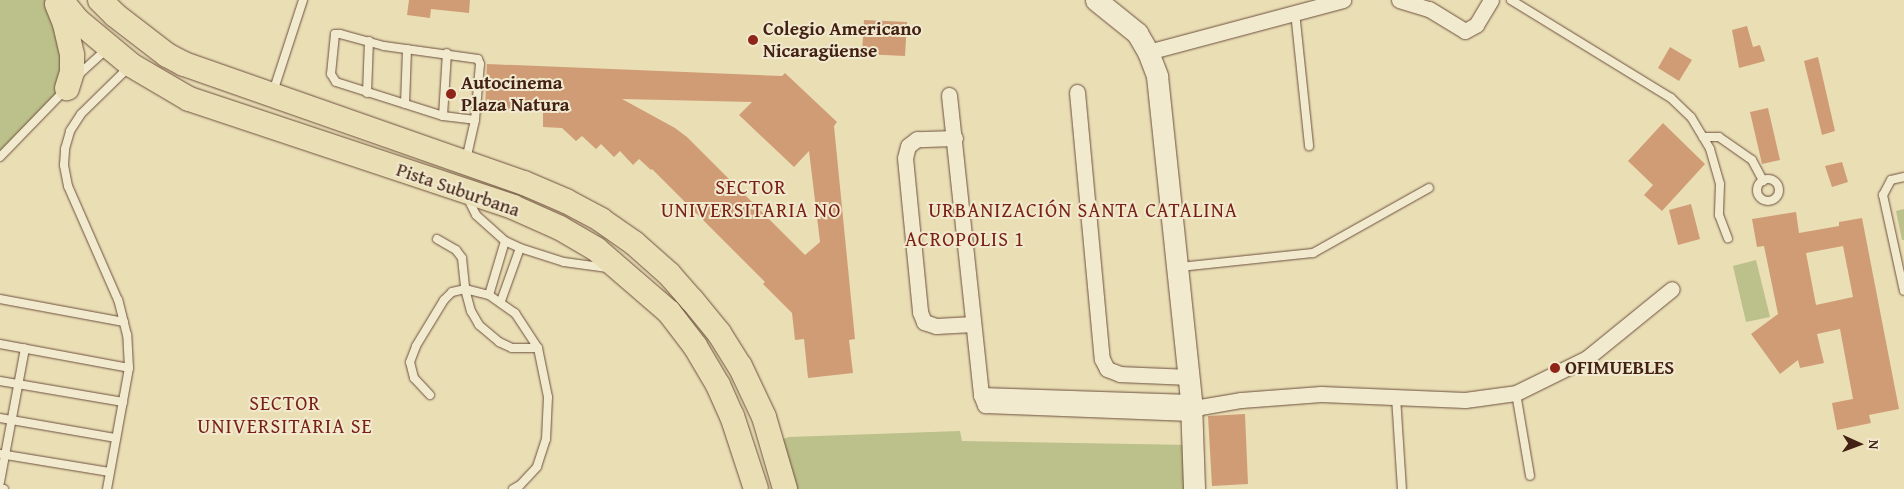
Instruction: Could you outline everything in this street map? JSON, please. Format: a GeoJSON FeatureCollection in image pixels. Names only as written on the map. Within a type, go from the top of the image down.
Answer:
{"type":"FeatureCollection","features":[{"type":"Feature","properties":{"kind":"main road"},"geometry":{"type":"LineString","coordinates":[[55,0],[65,24],[72,55],[72,72],[67,88]]}},
{"type":"Feature","properties":{"kind":"main road","name":"Pista Suburbana"},"geometry":{"type":"LineString","coordinates":[[61,0],[77,20],[131,65],[189,99],[513,207],[560,228],[596,249],[619,266],[669,312],[695,346],[718,385],[732,416],[756,489]]}},
{"type":"Feature","properties":{"kind":"main road","name":"Pista Suburbana"},"geometry":{"type":"LineString","coordinates":[[100,0],[122,21],[184,64],[282,100],[524,183],[584,210],[634,243],[669,274],[719,333],[740,366],[764,417],[785,489]]}},
{"type":"Feature","properties":{"kind":"main road"},"geometry":{"type":"LineString","coordinates":[[109,47],[126,42],[193,75],[249,95],[282,100]]}},
{"type":"Feature","properties":{"kind":"street"},"geometry":{"type":"LineString","coordinates":[[1096,0],[1137,33],[1148,52],[1157,76],[1188,377],[1194,408],[1194,489]]}},
{"type":"Feature","properties":{"kind":"street"},"geometry":{"type":"LineString","coordinates":[[1148,52],[1343,0]]}},
{"type":"Feature","properties":{"kind":"street"},"geometry":{"type":"LineString","coordinates":[[1399,0],[1429,9],[1465,31],[1476,25],[1491,0]]}},
{"type":"Feature","properties":{"kind":"street"},"geometry":{"type":"LineString","coordinates":[[1077,92],[1102,359],[1108,370],[1120,374],[1188,377]]}},
{"type":"Feature","properties":{"kind":"street"},"geometry":{"type":"LineString","coordinates":[[949,95],[981,395],[1194,408],[1241,400],[1321,394],[1465,400],[1516,393],[1587,358],[1672,289]]}},
{"type":"Feature","properties":{"kind":"street"},"geometry":{"type":"LineString","coordinates":[[955,138],[918,139],[908,146],[906,158],[920,312],[924,322],[936,326],[973,324]]}},
{"type":"Feature","properties":{"kind":"lane"},"geometry":{"type":"LineString","coordinates":[[282,100],[303,0]]}},
{"type":"Feature","properties":{"kind":"lane"},"geometry":{"type":"LineString","coordinates":[[1511,0],[1671,98],[1691,117],[1710,149],[1720,184],[1719,215],[1728,238]]}},
{"type":"Feature","properties":{"kind":"lane"},"geometry":{"type":"LineString","coordinates":[[1295,12],[1309,146]]}},
{"type":"Feature","properties":{"kind":"lane"},"geometry":{"type":"LineString","coordinates":[[466,162],[475,120],[480,64],[478,59],[335,34],[331,74],[336,82],[443,116],[475,120]]}},
{"type":"Feature","properties":{"kind":"lane"},"geometry":{"type":"LineString","coordinates":[[367,93],[369,41]]}},
{"type":"Feature","properties":{"kind":"lane"},"geometry":{"type":"LineString","coordinates":[[0,157],[85,67],[109,47]]}},
{"type":"Feature","properties":{"kind":"lane"},"geometry":{"type":"LineString","coordinates":[[405,104],[407,48]]}},
{"type":"Feature","properties":{"kind":"lane"},"geometry":{"type":"LineString","coordinates":[[443,116],[447,53]]}},
{"type":"Feature","properties":{"kind":"lane"},"geometry":{"type":"LineString","coordinates":[[107,489],[129,368],[129,351],[118,300],[68,186],[64,166],[65,149],[70,131],[81,114],[131,65]]}},
{"type":"Feature","properties":{"kind":"lane"},"geometry":{"type":"LineString","coordinates":[[1703,137],[1719,137],[1752,160],[1763,181]]}},
{"type":"Feature","properties":{"kind":"lane"},"geometry":{"type":"LineString","coordinates":[[1904,177],[1891,180],[1883,195],[1904,291]]}},
{"type":"Feature","properties":{"kind":"lane"},"geometry":{"type":"LineString","coordinates":[[1177,267],[1313,254],[1429,188]]}},
{"type":"Feature","properties":{"kind":"lane"},"geometry":{"type":"LineString","coordinates":[[464,191],[476,215],[505,241],[520,248],[564,262],[603,268],[619,266]]}},
{"type":"Feature","properties":{"kind":"lane"},"geometry":{"type":"LineString","coordinates":[[437,239],[456,250],[462,258],[465,289],[471,311],[479,325],[499,342],[512,348],[538,348]]}},
{"type":"Feature","properties":{"kind":"lane"},"geometry":{"type":"LineString","coordinates":[[489,295],[505,241]]}},
{"type":"Feature","properties":{"kind":"lane"},"geometry":{"type":"LineString","coordinates":[[501,301],[520,248]]}},
{"type":"Feature","properties":{"kind":"lane"},"geometry":{"type":"LineString","coordinates":[[430,394],[414,378],[410,362],[416,346],[444,300],[452,292],[465,289],[489,295],[501,301],[515,313],[538,348],[548,397],[546,439],[537,467],[520,485],[513,489]]}},
{"type":"Feature","properties":{"kind":"lane"},"geometry":{"type":"LineString","coordinates":[[0,299],[124,322]]}},
{"type":"Feature","properties":{"kind":"lane"},"geometry":{"type":"LineString","coordinates":[[0,344],[129,368]]}},
{"type":"Feature","properties":{"kind":"lane"},"geometry":{"type":"LineString","coordinates":[[0,482],[3,454],[12,420],[25,348]]}},
{"type":"Feature","properties":{"kind":"lane"},"geometry":{"type":"LineString","coordinates":[[0,381],[123,402]]}},
{"type":"Feature","properties":{"kind":"lane"},"geometry":{"type":"LineString","coordinates":[[1516,393],[1530,476]]}},
{"type":"Feature","properties":{"kind":"lane"},"geometry":{"type":"LineString","coordinates":[[1396,397],[1402,489]]}},
{"type":"Feature","properties":{"kind":"lane"},"geometry":{"type":"LineString","coordinates":[[0,418],[116,438]]}},
{"type":"Feature","properties":{"kind":"lane"},"geometry":{"type":"LineString","coordinates":[[3,454],[110,472]]}},
{"type":"Feature","properties":{"kind":"lane"},"geometry":{"type":"LineString","coordinates":[[0,488],[4,489]]}},
{"type":"Feature","properties":{"kind":"green space"},"geometry":{"type":"Polygon","coordinates":[[[0,0],[61,0],[77,20],[85,67],[0,157],[0,0]]]}},
{"type":"Feature","properties":{"kind":"green space"},"geometry":{"type":"Polygon","coordinates":[[[1904,209],[1904,240],[1902,240],[1896,211],[1904,209]]]}},
{"type":"Feature","properties":{"kind":"green space"},"geometry":{"type":"Polygon","coordinates":[[[1756,260],[1770,317],[1746,322],[1733,266],[1756,260]]]}},
{"type":"Feature","properties":{"kind":"green space"},"geometry":{"type":"Polygon","coordinates":[[[960,431],[962,441],[1193,445],[1194,489],[785,489],[772,443],[789,437],[960,431]]]}},
{"type":"Feature","properties":{"kind":"building"},"geometry":{"type":"Polygon","coordinates":[[[409,0],[470,0],[469,13],[431,9],[430,18],[407,15],[409,0]]]}},
{"type":"Feature","properties":{"kind":"building"},"geometry":{"type":"Polygon","coordinates":[[[864,20],[907,22],[905,56],[862,54],[864,20]]]}},
{"type":"Feature","properties":{"kind":"building"},"geometry":{"type":"Polygon","coordinates":[[[1747,26],[1753,47],[1760,45],[1765,61],[1739,68],[1732,30],[1747,26]]]}},
{"type":"Feature","properties":{"kind":"building"},"geometry":{"type":"Polygon","coordinates":[[[1670,47],[1692,60],[1679,81],[1658,68],[1670,47]]]}},
{"type":"Feature","properties":{"kind":"building"},"geometry":{"type":"Polygon","coordinates":[[[1818,57],[1835,131],[1822,135],[1804,61],[1818,57]]]}},
{"type":"Feature","properties":{"kind":"building"},"geometry":{"type":"Polygon","coordinates":[[[487,64],[782,76],[785,73],[837,122],[834,126],[855,339],[849,340],[853,373],[808,378],[804,339],[795,340],[792,313],[763,284],[765,282],[652,169],[639,159],[633,165],[620,151],[614,157],[601,144],[596,149],[582,136],[576,141],[562,128],[543,127],[543,111],[485,109],[487,64]],[[622,99],[675,128],[687,137],[805,255],[820,242],[809,151],[794,167],[739,115],[752,102],[622,99]]]}},
{"type":"Feature","properties":{"kind":"building"},"geometry":{"type":"Polygon","coordinates":[[[1768,108],[1780,160],[1762,164],[1750,112],[1768,108]]]}},
{"type":"Feature","properties":{"kind":"building"},"geometry":{"type":"Polygon","coordinates":[[[1663,123],[1705,164],[1662,211],[1644,195],[1653,185],[1628,161],[1663,123]]]}},
{"type":"Feature","properties":{"kind":"building"},"geometry":{"type":"Polygon","coordinates":[[[1842,162],[1848,182],[1832,187],[1825,166],[1842,162]]]}},
{"type":"Feature","properties":{"kind":"building"},"geometry":{"type":"Polygon","coordinates":[[[1691,204],[1700,239],[1678,245],[1669,210],[1691,204]]]}},
{"type":"Feature","properties":{"kind":"building"},"geometry":{"type":"Polygon","coordinates":[[[1796,212],[1799,233],[1839,226],[1839,222],[1862,218],[1899,409],[1869,415],[1871,423],[1837,430],[1832,403],[1853,399],[1840,329],[1817,334],[1824,363],[1800,368],[1798,360],[1780,374],[1751,334],[1778,314],[1764,246],[1757,247],[1752,219],[1796,212]],[[1843,246],[1806,253],[1816,305],[1853,297],[1843,246]]]}},
{"type":"Feature","properties":{"kind":"building"},"geometry":{"type":"Polygon","coordinates":[[[1245,414],[1248,484],[1212,486],[1208,416],[1245,414]]]}},
{"type":"Feature","properties":{"kind":"place","name":"Colegio Americano Nicaragüense"},"geometry":{"type":"Point","coordinates":[753,40]}},
{"type":"Feature","properties":{"kind":"place","name":"Autocinema Plaza Natura"},"geometry":{"type":"Point","coordinates":[451,94]}},
{"type":"Feature","properties":{"kind":"place","name":"OFIMUEBLES"},"geometry":{"type":"Point","coordinates":[1555,368]}},
{"type":"Feature","properties":{"kind":"district","name":"SECTOR UNIVERSITARIA NO"},"geometry":{"type":"Point","coordinates":[751,198]}},
{"type":"Feature","properties":{"kind":"district","name":"URBANIZACIÓN SANTA CATALINA"},"geometry":{"type":"Point","coordinates":[1083,209]}},
{"type":"Feature","properties":{"kind":"district","name":"ACROPOLIS 1"},"geometry":{"type":"Point","coordinates":[965,238]}},
{"type":"Feature","properties":{"kind":"district","name":"SECTOR UNIVERSITARIA SE"},"geometry":{"type":"Point","coordinates":[285,414]}}]}
